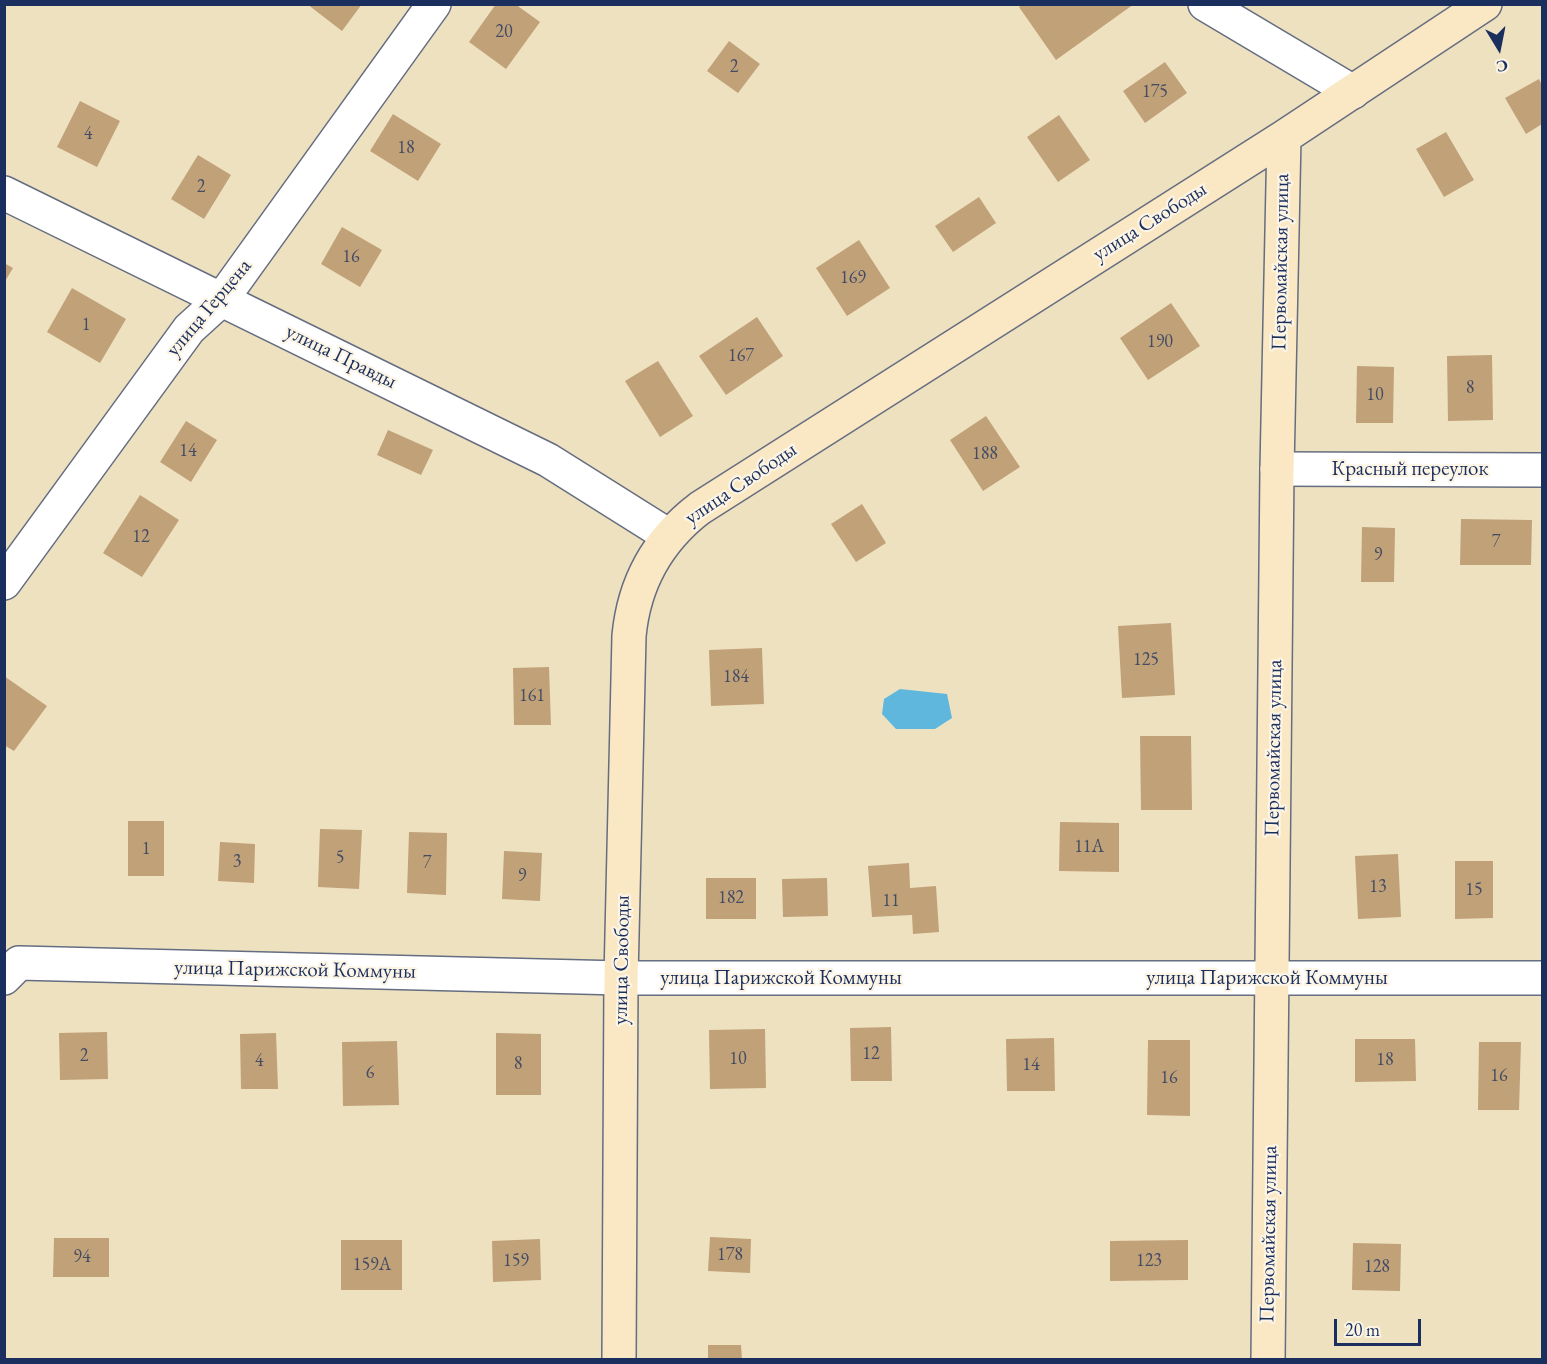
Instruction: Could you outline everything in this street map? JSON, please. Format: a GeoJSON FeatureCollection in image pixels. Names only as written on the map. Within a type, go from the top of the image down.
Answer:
{"type":"FeatureCollection","features":[{"type":"Feature","properties":{"kind":"main road","name":"улица Свободы"},"geometry":{"type":"LineString","coordinates":[[619,1359],[621,978],[631,620],[644,575],[669,536],[700,508],[1284,137],[1485,4]]}},
{"type":"Feature","properties":{"kind":"main road","name":"Первомайская улица"},"geometry":{"type":"LineString","coordinates":[[1268,1359],[1277,469],[1284,137]]}},
{"type":"Feature","properties":{"kind":"street","name":"улица Герцена"},"geometry":{"type":"LineString","coordinates":[[4,582],[189,329],[222,299],[434,4]]}},
{"type":"Feature","properties":{"kind":"street"},"geometry":{"type":"LineString","coordinates":[[1205,4],[1353,92]]}},
{"type":"Feature","properties":{"kind":"street","name":"улица Правды"},"geometry":{"type":"LineString","coordinates":[[4,193],[548,460],[669,536]]}},
{"type":"Feature","properties":{"kind":"street","name":"Красный переулок"},"geometry":{"type":"LineString","coordinates":[[1277,469],[1542,470]]}},
{"type":"Feature","properties":{"kind":"street","name":"улица Парижской Коммуны"},"geometry":{"type":"LineString","coordinates":[[12,971],[621,978],[1542,978]]}},
{"type":"Feature","properties":{"kind":"water"},"geometry":{"type":"Polygon","coordinates":[[[900,689],[947,694],[952,718],[935,729],[896,729],[882,714],[884,699],[900,689]]]}},
{"type":"Feature","properties":{"kind":"building"},"geometry":{"type":"Polygon","coordinates":[[[307,4],[362,4],[342,31],[307,4]]]}},
{"type":"Feature","properties":{"kind":"building"},"geometry":{"type":"Polygon","coordinates":[[[496,4],[515,4],[540,22],[506,69],[469,42],[496,4]]]}},
{"type":"Feature","properties":{"kind":"building"},"geometry":{"type":"Polygon","coordinates":[[[1023,4],[1134,4],[1056,60],[1019,7],[1023,4]]]}},
{"type":"Feature","properties":{"kind":"building"},"geometry":{"type":"Polygon","coordinates":[[[729,41],[760,64],[738,93],[707,71],[729,41]]]}},
{"type":"Feature","properties":{"kind":"building"},"geometry":{"type":"Polygon","coordinates":[[[1165,62],[1187,93],[1145,123],[1123,91],[1165,62]]]}},
{"type":"Feature","properties":{"kind":"building"},"geometry":{"type":"Polygon","coordinates":[[[1539,79],[1542,85],[1542,124],[1526,134],[1505,98],[1539,79]]]}},
{"type":"Feature","properties":{"kind":"building"},"geometry":{"type":"Polygon","coordinates":[[[80,101],[120,121],[97,167],[57,147],[80,101]]]}},
{"type":"Feature","properties":{"kind":"building"},"geometry":{"type":"Polygon","coordinates":[[[393,114],[441,144],[418,181],[370,151],[393,114]]]}},
{"type":"Feature","properties":{"kind":"building"},"geometry":{"type":"Polygon","coordinates":[[[1059,115],[1090,160],[1058,182],[1027,137],[1059,115]]]}},
{"type":"Feature","properties":{"kind":"building"},"geometry":{"type":"Polygon","coordinates":[[[1446,132],[1474,180],[1444,197],[1416,149],[1446,132]]]}},
{"type":"Feature","properties":{"kind":"building"},"geometry":{"type":"Polygon","coordinates":[[[198,155],[231,175],[204,219],[171,199],[198,155]]]}},
{"type":"Feature","properties":{"kind":"building"},"geometry":{"type":"Polygon","coordinates":[[[979,197],[996,223],[953,252],[935,226],[979,197]]]}},
{"type":"Feature","properties":{"kind":"building"},"geometry":{"type":"Polygon","coordinates":[[[342,227],[382,250],[360,287],[321,264],[342,227]]]}},
{"type":"Feature","properties":{"kind":"building"},"geometry":{"type":"Polygon","coordinates":[[[859,240],[890,288],[847,316],[816,268],[859,240]]]}},
{"type":"Feature","properties":{"kind":"building"},"geometry":{"type":"Polygon","coordinates":[[[4,263],[13,268],[4,283],[4,263]]]}},
{"type":"Feature","properties":{"kind":"building"},"geometry":{"type":"Polygon","coordinates":[[[72,288],[126,319],[100,363],[47,332],[72,288]]]}},
{"type":"Feature","properties":{"kind":"building"},"geometry":{"type":"Polygon","coordinates":[[[1171,303],[1200,346],[1148,380],[1120,338],[1171,303]]]}},
{"type":"Feature","properties":{"kind":"building"},"geometry":{"type":"Polygon","coordinates":[[[757,317],[783,356],[726,395],[699,356],[757,317]]]}},
{"type":"Feature","properties":{"kind":"building"},"geometry":{"type":"Polygon","coordinates":[[[1492,355],[1493,420],[1448,421],[1447,356],[1492,355]]]}},
{"type":"Feature","properties":{"kind":"building"},"geometry":{"type":"Polygon","coordinates":[[[658,361],[693,416],[660,437],[625,381],[658,361]]]}},
{"type":"Feature","properties":{"kind":"building"},"geometry":{"type":"Polygon","coordinates":[[[1357,366],[1394,367],[1393,423],[1356,423],[1357,366]]]}},
{"type":"Feature","properties":{"kind":"building"},"geometry":{"type":"Polygon","coordinates":[[[986,416],[1020,467],[983,491],[950,440],[986,416]]]}},
{"type":"Feature","properties":{"kind":"building"},"geometry":{"type":"Polygon","coordinates":[[[186,421],[217,440],[191,482],[160,462],[186,421]]]}},
{"type":"Feature","properties":{"kind":"building"},"geometry":{"type":"Polygon","coordinates":[[[388,430],[433,450],[421,475],[377,455],[388,430]]]}},
{"type":"Feature","properties":{"kind":"building"},"geometry":{"type":"Polygon","coordinates":[[[140,495],[179,520],[142,577],[103,553],[140,495]]]}},
{"type":"Feature","properties":{"kind":"building"},"geometry":{"type":"Polygon","coordinates":[[[862,504],[886,543],[856,562],[831,524],[862,504]]]}},
{"type":"Feature","properties":{"kind":"building"},"geometry":{"type":"Polygon","coordinates":[[[1461,519],[1532,520],[1531,565],[1460,565],[1461,519]]]}},
{"type":"Feature","properties":{"kind":"building"},"geometry":{"type":"Polygon","coordinates":[[[1362,527],[1395,528],[1394,582],[1361,582],[1362,527]]]}},
{"type":"Feature","properties":{"kind":"building"},"geometry":{"type":"Polygon","coordinates":[[[1171,623],[1175,695],[1122,698],[1118,626],[1171,623]]]}},
{"type":"Feature","properties":{"kind":"building"},"geometry":{"type":"Polygon","coordinates":[[[762,648],[764,704],[711,706],[709,650],[762,648]]]}},
{"type":"Feature","properties":{"kind":"building"},"geometry":{"type":"Polygon","coordinates":[[[549,667],[551,725],[514,725],[513,668],[549,667]]]}},
{"type":"Feature","properties":{"kind":"building"},"geometry":{"type":"Polygon","coordinates":[[[4,676],[47,706],[14,751],[4,745],[4,676]]]}},
{"type":"Feature","properties":{"kind":"building"},"geometry":{"type":"Polygon","coordinates":[[[1140,736],[1191,736],[1192,810],[1141,810],[1140,736]]]}},
{"type":"Feature","properties":{"kind":"building"},"geometry":{"type":"Polygon","coordinates":[[[128,821],[164,821],[164,876],[128,876],[128,821]]]}},
{"type":"Feature","properties":{"kind":"building"},"geometry":{"type":"Polygon","coordinates":[[[1060,822],[1119,823],[1119,872],[1059,871],[1060,822]]]}},
{"type":"Feature","properties":{"kind":"building"},"geometry":{"type":"Polygon","coordinates":[[[320,829],[362,830],[359,889],[318,887],[320,829]]]}},
{"type":"Feature","properties":{"kind":"building"},"geometry":{"type":"Polygon","coordinates":[[[409,832],[447,833],[446,895],[407,893],[409,832]]]}},
{"type":"Feature","properties":{"kind":"building"},"geometry":{"type":"Polygon","coordinates":[[[220,842],[255,844],[254,883],[218,881],[220,842]]]}},
{"type":"Feature","properties":{"kind":"building"},"geometry":{"type":"Polygon","coordinates":[[[504,851],[542,853],[540,901],[502,899],[504,851]]]}},
{"type":"Feature","properties":{"kind":"building"},"geometry":{"type":"Polygon","coordinates":[[[1398,854],[1401,917],[1358,919],[1355,856],[1398,854]]]}},
{"type":"Feature","properties":{"kind":"building"},"geometry":{"type":"Polygon","coordinates":[[[1455,861],[1493,861],[1493,918],[1455,919],[1455,861]]]}},
{"type":"Feature","properties":{"kind":"building"},"geometry":{"type":"Polygon","coordinates":[[[909,863],[910,888],[936,886],[939,932],[913,934],[912,915],[872,917],[868,866],[909,863]]]}},
{"type":"Feature","properties":{"kind":"building"},"geometry":{"type":"Polygon","coordinates":[[[706,878],[756,878],[756,919],[706,919],[706,878]]]}},
{"type":"Feature","properties":{"kind":"building"},"geometry":{"type":"Polygon","coordinates":[[[827,878],[828,916],[783,917],[782,879],[827,878]]]}},
{"type":"Feature","properties":{"kind":"building"},"geometry":{"type":"Polygon","coordinates":[[[891,1027],[892,1081],[851,1081],[850,1028],[891,1027]]]}},
{"type":"Feature","properties":{"kind":"building"},"geometry":{"type":"Polygon","coordinates":[[[765,1029],[766,1088],[710,1089],[709,1030],[765,1029]]]}},
{"type":"Feature","properties":{"kind":"building"},"geometry":{"type":"Polygon","coordinates":[[[107,1032],[108,1079],[60,1080],[59,1033],[107,1032]]]}},
{"type":"Feature","properties":{"kind":"building"},"geometry":{"type":"Polygon","coordinates":[[[276,1033],[278,1089],[241,1089],[240,1034],[276,1033]]]}},
{"type":"Feature","properties":{"kind":"building"},"geometry":{"type":"Polygon","coordinates":[[[496,1033],[541,1034],[541,1095],[496,1095],[496,1033]]]}},
{"type":"Feature","properties":{"kind":"building"},"geometry":{"type":"Polygon","coordinates":[[[1054,1038],[1055,1091],[1007,1091],[1006,1039],[1054,1038]]]}},
{"type":"Feature","properties":{"kind":"building"},"geometry":{"type":"Polygon","coordinates":[[[1355,1039],[1415,1039],[1416,1081],[1355,1082],[1355,1039]]]}},
{"type":"Feature","properties":{"kind":"building"},"geometry":{"type":"Polygon","coordinates":[[[1148,1040],[1190,1040],[1190,1116],[1147,1115],[1148,1040]]]}},
{"type":"Feature","properties":{"kind":"building"},"geometry":{"type":"Polygon","coordinates":[[[397,1041],[399,1105],[343,1106],[342,1042],[397,1041]]]}},
{"type":"Feature","properties":{"kind":"building"},"geometry":{"type":"Polygon","coordinates":[[[1479,1042],[1521,1042],[1519,1110],[1478,1110],[1479,1042]]]}},
{"type":"Feature","properties":{"kind":"building"},"geometry":{"type":"Polygon","coordinates":[[[710,1237],[751,1239],[750,1273],[708,1271],[710,1237]]]}},
{"type":"Feature","properties":{"kind":"building"},"geometry":{"type":"Polygon","coordinates":[[[54,1238],[109,1238],[109,1277],[53,1277],[54,1238]]]}},
{"type":"Feature","properties":{"kind":"building"},"geometry":{"type":"Polygon","coordinates":[[[540,1239],[541,1280],[493,1282],[492,1241],[540,1239]]]}},
{"type":"Feature","properties":{"kind":"building"},"geometry":{"type":"Polygon","coordinates":[[[341,1240],[402,1240],[402,1290],[341,1290],[341,1240]]]}},
{"type":"Feature","properties":{"kind":"building"},"geometry":{"type":"Polygon","coordinates":[[[1188,1240],[1188,1280],[1110,1281],[1110,1241],[1188,1240]]]}},
{"type":"Feature","properties":{"kind":"building"},"geometry":{"type":"Polygon","coordinates":[[[1353,1243],[1401,1244],[1400,1291],[1352,1290],[1353,1243]]]}},
{"type":"Feature","properties":{"kind":"building"},"geometry":{"type":"Polygon","coordinates":[[[708,1345],[741,1345],[742,1360],[708,1360],[708,1345]]]}}]}
